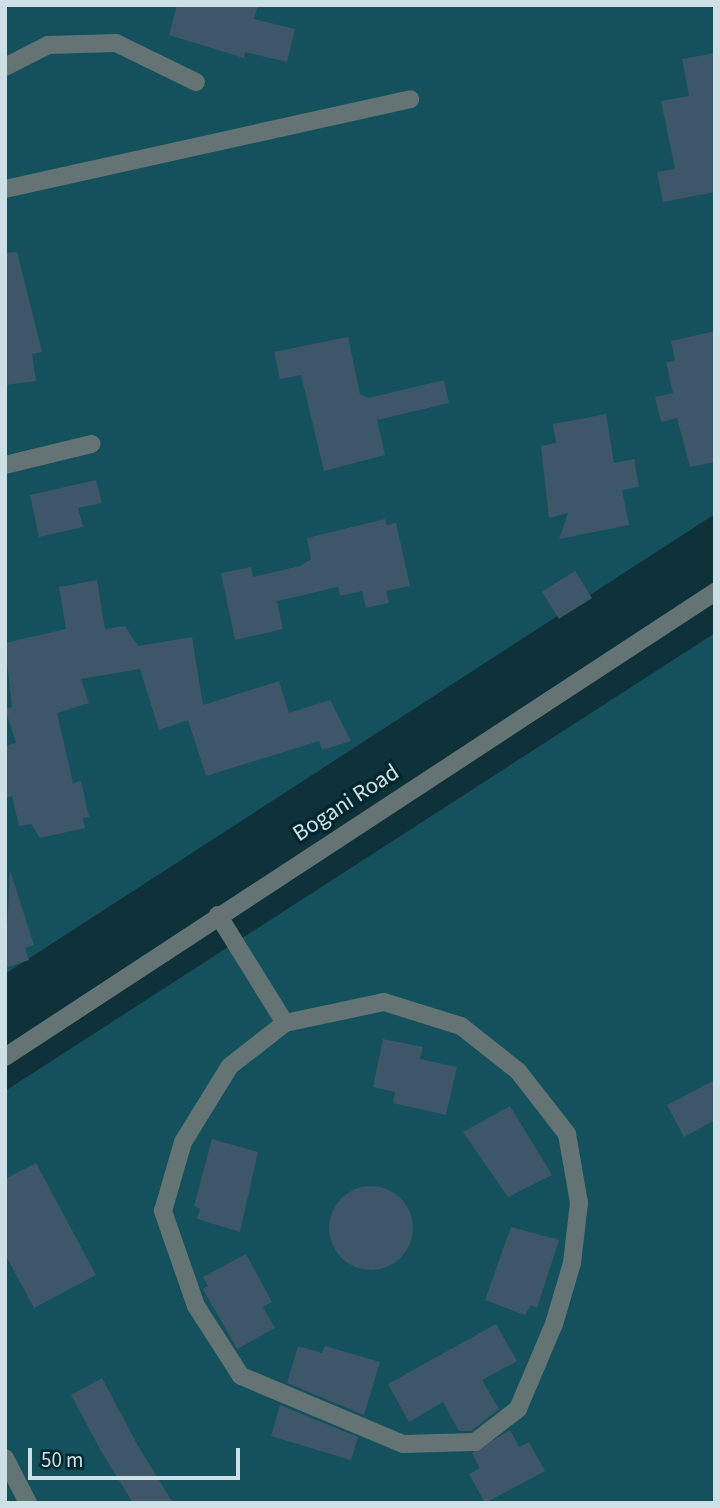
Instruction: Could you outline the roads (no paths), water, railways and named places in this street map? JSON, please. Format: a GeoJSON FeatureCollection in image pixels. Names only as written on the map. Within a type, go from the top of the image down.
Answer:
{"type":"FeatureCollection","features":[{"type":"Feature","properties":{"kind":"street"},"geometry":{"type":"LineString","coordinates":[[5,67],[48,45],[116,43],[196,82]]}},
{"type":"Feature","properties":{"kind":"street"},"geometry":{"type":"LineString","coordinates":[[5,189],[410,99]]}},
{"type":"Feature","properties":{"kind":"street"},"geometry":{"type":"LineString","coordinates":[[5,465],[91,444]]}},
{"type":"Feature","properties":{"kind":"street","name":"Bogani Road"},"geometry":{"type":"LineString","coordinates":[[5,1057],[715,592]]}},
{"type":"Feature","properties":{"kind":"street"},"geometry":{"type":"LineString","coordinates":[[218,915],[285,1023]]}},
{"type":"Feature","properties":{"kind":"street"},"geometry":{"type":"LineString","coordinates":[[384,1002],[461,1026],[517,1071],[567,1134],[579,1203],[572,1263],[554,1324],[518,1409],[475,1442],[402,1444],[241,1376],[196,1306],[163,1211],[183,1142],[230,1066],[285,1023],[384,1002]]}},
{"type":"Feature","properties":{"kind":"street"},"geometry":{"type":"LineString","coordinates":[[5,1458],[28,1503]]}}]}
